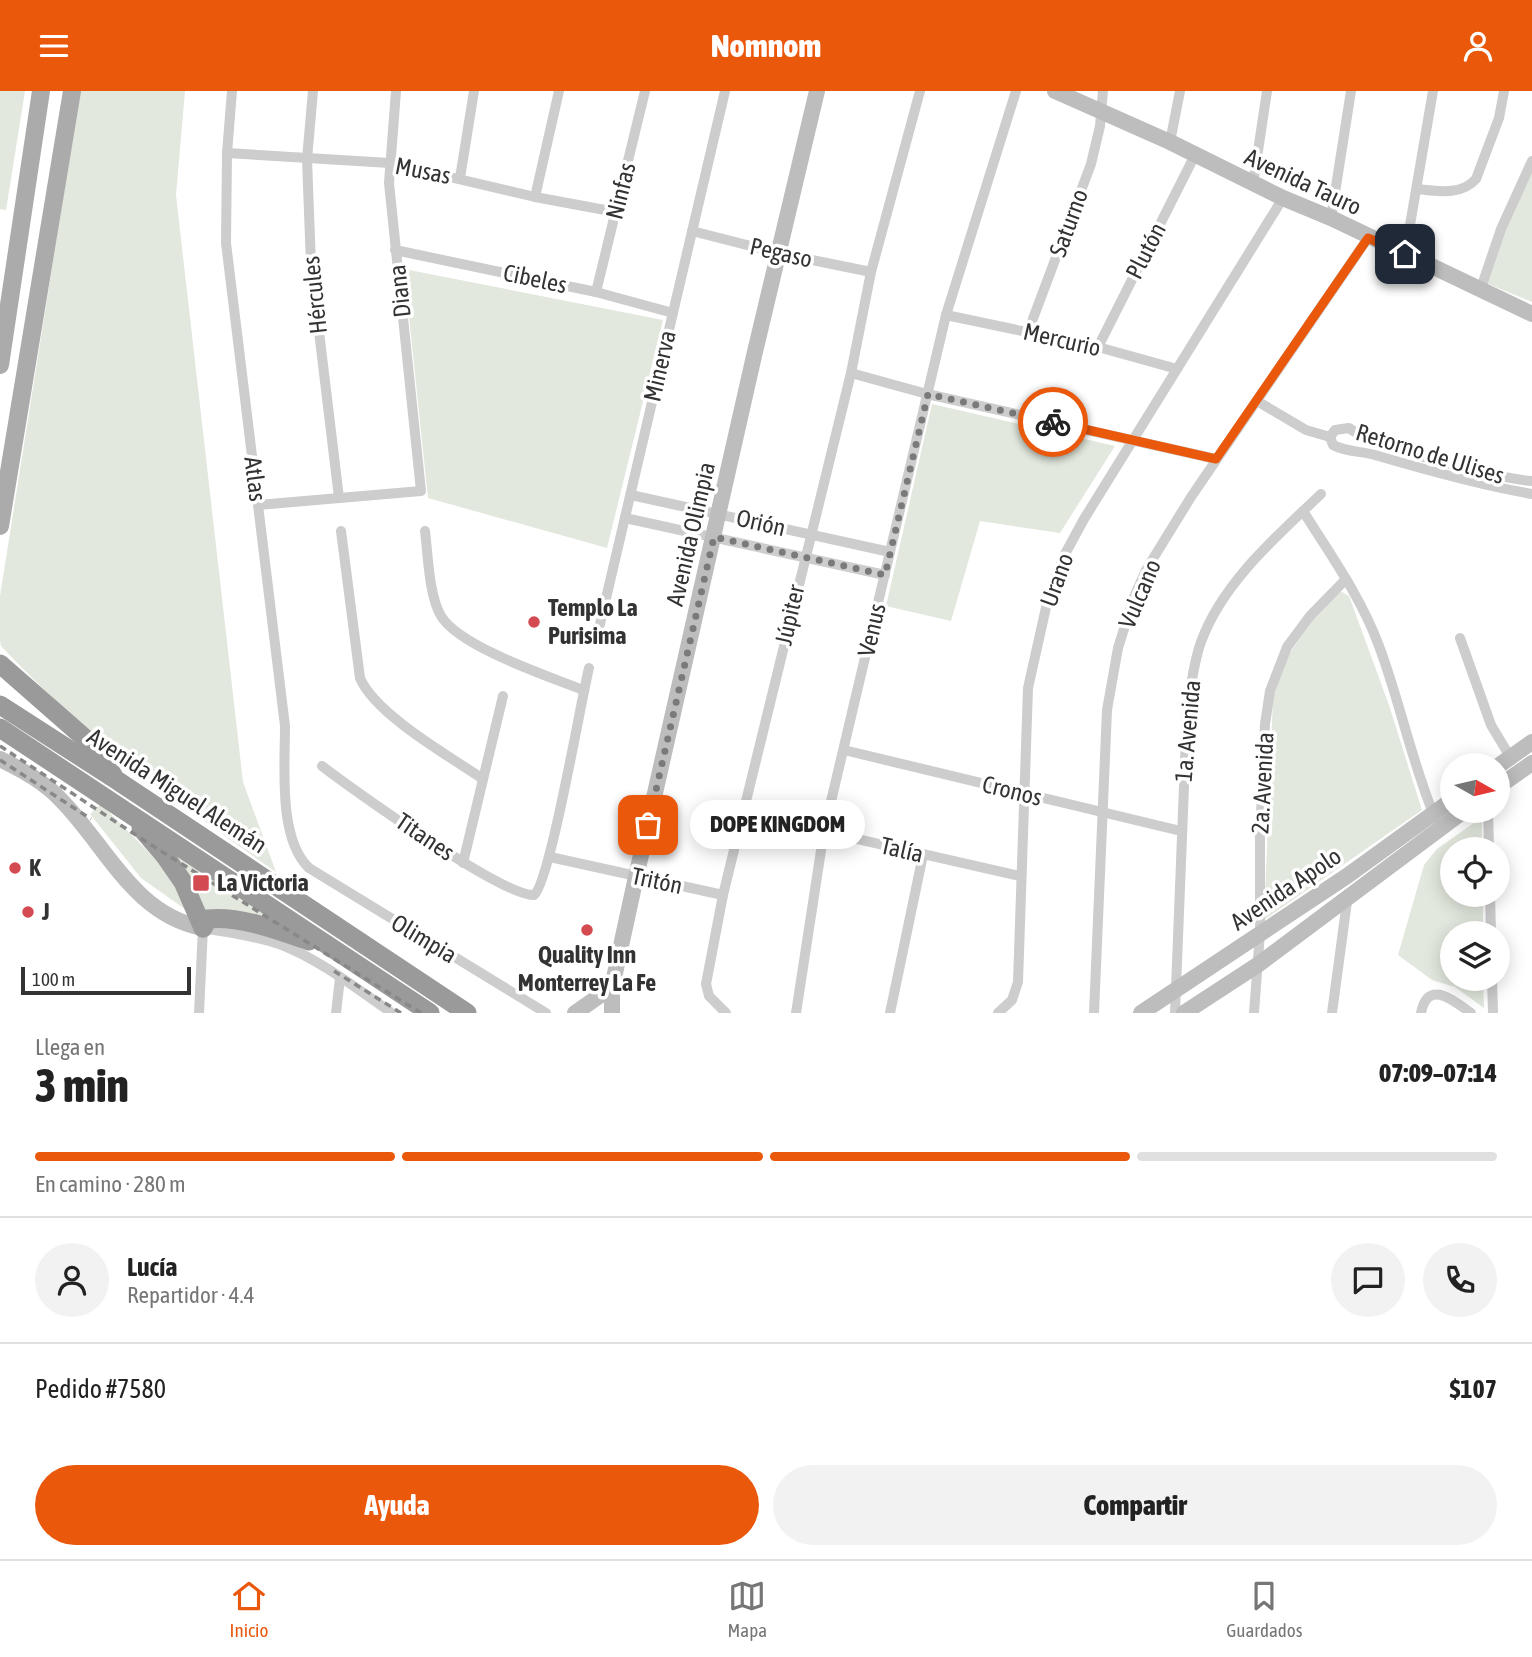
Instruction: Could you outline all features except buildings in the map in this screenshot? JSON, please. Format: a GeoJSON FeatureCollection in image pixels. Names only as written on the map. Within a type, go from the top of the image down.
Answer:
{"type":"FeatureCollection","features":[{"type":"Feature","properties":{"kind":"highway"},"geometry":{"type":"LineString","coordinates":[[4,672],[96,748],[115,779]]}},
{"type":"Feature","properties":{"kind":"highway","name":"Avenida Miguel Alemán"},"geometry":{"type":"LineString","coordinates":[[3,719],[115,779],[467,1013]]}},
{"type":"Feature","properties":{"kind":"highway","name":"Avenida Miguel Alemán"},"geometry":{"type":"LineString","coordinates":[[3,719],[124,809],[430,1013]]}},
{"type":"Feature","properties":{"kind":"highway"},"geometry":{"type":"LineString","coordinates":[[124,809],[183,882],[203,928]]}},
{"type":"Feature","properties":{"kind":"highway"},"geometry":{"type":"LineString","coordinates":[[203,928],[208,919],[224,919],[268,927],[335,950]]}},
{"type":"Feature","properties":{"kind":"main road"},"geometry":{"type":"LineString","coordinates":[[0,365],[41,91]]}},
{"type":"Feature","properties":{"kind":"main road"},"geometry":{"type":"LineString","coordinates":[[0,526],[72,91]]}},
{"type":"Feature","properties":{"kind":"street","name":"Atlas"},"geometry":{"type":"LineString","coordinates":[[232,91],[226,153],[226,243],[285,726],[285,792],[293,841],[304,863]]}},
{"type":"Feature","properties":{"kind":"street","name":"Hércules"},"geometry":{"type":"LineString","coordinates":[[313,91],[307,159],[311,265],[339,499]]}},
{"type":"Feature","properties":{"kind":"street","name":"Diana"},"geometry":{"type":"LineString","coordinates":[[339,499],[421,491],[389,183],[396,91]]}},
{"type":"Feature","properties":{"kind":"street"},"geometry":{"type":"LineString","coordinates":[[460,178],[474,91]]}},
{"type":"Feature","properties":{"kind":"street"},"geometry":{"type":"LineString","coordinates":[[535,197],[559,91]]}},
{"type":"Feature","properties":{"kind":"street","name":"Ninfas"},"geometry":{"type":"LineString","coordinates":[[596,292],[645,91]]}},
{"type":"Feature","properties":{"kind":"street","name":"Minerva"},"geometry":{"type":"LineString","coordinates":[[596,641],[725,91]]}},
{"type":"Feature","properties":{"kind":"street","name":"Avenida Olimpia"},"geometry":{"type":"LineString","coordinates":[[612,1013],[612,987],[636,877],[817,91]]}},
{"type":"Feature","properties":{"kind":"street","name":"Júpiter"},"geometry":{"type":"LineString","coordinates":[[726,1013],[709,996],[706,984],[723,895],[851,373],[871,272],[920,91]]}},
{"type":"Feature","properties":{"kind":"street","name":"Venus"},"geometry":{"type":"LineString","coordinates":[[796,1013],[824,831],[946,315],[1016,91]]}},
{"type":"Feature","properties":{"kind":"street","name":"Avenida Tauro"},"geometry":{"type":"LineString","coordinates":[[1055,91],[1170,142],[1252,184],[1331,218],[1368,238],[1532,314]]}},
{"type":"Feature","properties":{"kind":"street","name":"Saturno"},"geometry":{"type":"LineString","coordinates":[[1028,332],[1091,164],[1100,126],[1103,91]]}},
{"type":"Feature","properties":{"kind":"street"},"geometry":{"type":"LineString","coordinates":[[1170,142],[1180,91]]}},
{"type":"Feature","properties":{"kind":"street"},"geometry":{"type":"LineString","coordinates":[[1252,184],[1267,91]]}},
{"type":"Feature","properties":{"kind":"street"},"geometry":{"type":"LineString","coordinates":[[1331,218],[1351,91]]}},
{"type":"Feature","properties":{"kind":"street"},"geometry":{"type":"LineString","coordinates":[[1405,254],[1433,91]]}},
{"type":"Feature","properties":{"kind":"street"},"geometry":{"type":"LineString","coordinates":[[1417,189],[1448,191],[1471,185],[1476,179],[1496,128],[1504,91]]}},
{"type":"Feature","properties":{"kind":"street","name":"Musas"},"geometry":{"type":"LineString","coordinates":[[226,153],[390,163],[535,197],[616,212]]}},
{"type":"Feature","properties":{"kind":"street","name":"Plutón"},"geometry":{"type":"LineString","coordinates":[[1098,347],[1195,155]]}},
{"type":"Feature","properties":{"kind":"street"},"geometry":{"type":"LineString","coordinates":[[1480,291],[1502,229],[1532,161]]}},
{"type":"Feature","properties":{"kind":"street","name":"Urano"},"geometry":{"type":"LineString","coordinates":[[998,1013],[1012,1000],[1018,982],[1028,688],[1049,594],[1065,554],[1084,519],[1283,198]]}},
{"type":"Feature","properties":{"kind":"street","name":"Pegaso"},"geometry":{"type":"LineString","coordinates":[[692,232],[871,272]]}},
{"type":"Feature","properties":{"kind":"street","name":"Vulcano"},"geometry":{"type":"LineString","coordinates":[[1094,1013],[1107,710],[1118,648],[1134,597],[1146,570],[1216,459],[1368,238]]}},
{"type":"Feature","properties":{"kind":"street","name":"Cibeles"},"geometry":{"type":"LineString","coordinates":[[396,250],[596,292],[673,313]]}},
{"type":"Feature","properties":{"kind":"street","name":"Mercurio"},"geometry":{"type":"LineString","coordinates":[[946,315],[1098,347],[1177,369]]}},
{"type":"Feature","properties":{"kind":"street"},"geometry":{"type":"LineString","coordinates":[[851,373],[928,394],[1216,459]]}},
{"type":"Feature","properties":{"kind":"street","name":"Retorno de Ulises"},"geometry":{"type":"LineString","coordinates":[[1257,401],[1306,430],[1329,437],[1335,430],[1349,428],[1360,436],[1415,453],[1511,479],[1532,481]]}},
{"type":"Feature","properties":{"kind":"street"},"geometry":{"type":"LineString","coordinates":[[1329,437],[1333,445],[1339,448],[1532,493]]}},
{"type":"Feature","properties":{"kind":"street","name":"1a. Avenida"},"geometry":{"type":"LineString","coordinates":[[1175,1013],[1187,711],[1195,663],[1213,616],[1241,575],[1269,543],[1321,493]]}},
{"type":"Feature","properties":{"kind":"street","name":"Orión"},"geometry":{"type":"LineString","coordinates":[[631,495],[890,552]]}},
{"type":"Feature","properties":{"kind":"street"},"geometry":{"type":"LineString","coordinates":[[258,505],[339,499]]}},
{"type":"Feature","properties":{"kind":"street"},"geometry":{"type":"LineString","coordinates":[[1303,511],[1346,579],[1379,645],[1440,830]]}},
{"type":"Feature","properties":{"kind":"street","name":"Orión"},"geometry":{"type":"LineString","coordinates":[[625,518],[885,575]]}},
{"type":"Feature","properties":{"kind":"street"},"geometry":{"type":"LineString","coordinates":[[341,531],[360,678],[365,689],[384,710],[483,779]]}},
{"type":"Feature","properties":{"kind":"street"},"geometry":{"type":"LineString","coordinates":[[425,531],[435,604],[445,621],[466,639],[583,690]]}},
{"type":"Feature","properties":{"kind":"street","name":"2a. Avenida"},"geometry":{"type":"LineString","coordinates":[[1254,1013],[1259,964],[1260,838],[1265,724],[1270,691],[1287,647],[1310,616],[1346,579]]}},
{"type":"Feature","properties":{"kind":"street"},"geometry":{"type":"LineString","coordinates":[[1460,638],[1501,753]]}},
{"type":"Feature","properties":{"kind":"street"},"geometry":{"type":"LineString","coordinates":[[550,857],[589,668]]}},
{"type":"Feature","properties":{"kind":"street"},"geometry":{"type":"LineString","coordinates":[[463,863],[503,696]]}},
{"type":"Feature","properties":{"kind":"street"},"geometry":{"type":"LineString","coordinates":[[1510,758],[1532,742]]}},
{"type":"Feature","properties":{"kind":"street","name":"Cronos"},"geometry":{"type":"LineString","coordinates":[[844,750],[1181,831]]}},
{"type":"Feature","properties":{"kind":"street"},"geometry":{"type":"LineString","coordinates":[[0,758],[44,785],[63,801],[131,887],[174,920],[264,939],[284,946],[313,959],[392,1013]]}},
{"type":"Feature","properties":{"kind":"street","name":"Titanes"},"geometry":{"type":"LineString","coordinates":[[322,766],[463,863],[522,893],[534,895],[540,889],[550,857]]}},
{"type":"Feature","properties":{"kind":"street"},"geometry":{"type":"LineString","coordinates":[[1510,778],[1526,767]]}},
{"type":"Feature","properties":{"kind":"street","name":"Avenida Apolo"},"geometry":{"type":"LineString","coordinates":[[1141,1013],[1347,876],[1440,809]]}},
{"type":"Feature","properties":{"kind":"street","name":"Talía"},"geometry":{"type":"LineString","coordinates":[[743,813],[1020,876]]}},
{"type":"Feature","properties":{"kind":"street","name":"Avenida Apolo"},"geometry":{"type":"LineString","coordinates":[[1184,1013],[1259,964],[1449,823]]}},
{"type":"Feature","properties":{"kind":"street"},"geometry":{"type":"LineString","coordinates":[[890,1013],[923,855]]}},
{"type":"Feature","properties":{"kind":"street","name":"Tritón"},"geometry":{"type":"LineString","coordinates":[[550,857],[723,895]]}},
{"type":"Feature","properties":{"kind":"street","name":"Olimpia"},"geometry":{"type":"LineString","coordinates":[[304,863],[546,1013]]}},
{"type":"Feature","properties":{"kind":"street"},"geometry":{"type":"LineString","coordinates":[[1332,1013],[1348,899],[1347,876]]}},
{"type":"Feature","properties":{"kind":"street"},"geometry":{"type":"LineString","coordinates":[[198,1013],[203,928]]}},
{"type":"Feature","properties":{"kind":"street"},"geometry":{"type":"LineString","coordinates":[[336,1013],[340,978]]}},
{"type":"Feature","properties":{"kind":"street"},"geometry":{"type":"LineString","coordinates":[[575,1013],[612,987]]}},
{"type":"Feature","properties":{"kind":"street"},"geometry":{"type":"LineString","coordinates":[[1492,991],[1493,1013]]}},
{"type":"Feature","properties":{"kind":"street"},"geometry":{"type":"LineString","coordinates":[[1421,1013],[1431,995],[1444,995],[1471,1013]]}},
{"type":"Feature","properties":{"kind":"shaded area"},"geometry":{"type":"Polygon","coordinates":[[[0,91],[25,91],[6,210],[0,209],[0,91]]]}},
{"type":"Feature","properties":{"kind":"shaded area"},"geometry":{"type":"Polygon","coordinates":[[[80,91],[185,91],[176,195],[243,782],[276,872],[132,766],[64,708],[1,646],[0,596],[80,91]]]}},
{"type":"Feature","properties":{"kind":"shaded area"},"geometry":{"type":"Polygon","coordinates":[[[1532,171],[1532,302],[1481,281],[1532,171]]]}},
{"type":"Feature","properties":{"kind":"shaded area"},"geometry":{"type":"Polygon","coordinates":[[[404,269],[663,320],[607,548],[428,498],[404,269]]]}},
{"type":"Feature","properties":{"kind":"shaded area"},"geometry":{"type":"Polygon","coordinates":[[[932,404],[1115,446],[1060,533],[980,521],[951,621],[886,606],[932,404]]]}},
{"type":"Feature","properties":{"kind":"shaded area"},"geometry":{"type":"Polygon","coordinates":[[[1340,591],[1349,596],[1389,705],[1422,810],[1264,920],[1273,698],[1286,658],[1313,620],[1340,591]]]}},
{"type":"Feature","properties":{"kind":"shaded area"},"geometry":{"type":"Polygon","coordinates":[[[101,804],[167,871],[192,914],[141,878],[90,814],[101,804]]]}},
{"type":"Feature","properties":{"kind":"shaded area"},"geometry":{"type":"Polygon","coordinates":[[[1474,823],[1482,823],[1482,837],[1454,837],[1474,823]]]}},
{"type":"Feature","properties":{"kind":"shaded area"},"geometry":{"type":"Polygon","coordinates":[[[168,846],[269,912],[266,919],[199,910],[168,846]]]}},
{"type":"Feature","properties":{"kind":"shaded area"},"geometry":{"type":"Polygon","coordinates":[[[1440,847],[1440,907],[1483,907],[1483,921],[1440,921],[1440,982],[1432,980],[1398,955],[1424,865],[1440,847]]]}},
{"type":"Feature","properties":{"kind":"shaded area"},"geometry":{"type":"Polygon","coordinates":[[[1461,991],[1483,991],[1484,1008],[1461,991]]]}},
{"type":"Feature","properties":{"kind":"railway"},"geometry":{"type":"LineString","coordinates":[[0,746],[145,841],[421,1013]]}},
{"type":"Feature","properties":{"kind":"railway"},"geometry":{"type":"LineString","coordinates":[[0,760],[91,819]]}},
{"type":"Feature","properties":{"kind":"railway"},"geometry":{"type":"LineString","coordinates":[[334,971],[401,1013]]}},
{"type":"Feature","properties":{"kind":"way so far"},"geometry":{"type":"LineString","coordinates":[[648,825],[714,537],[885,575],[928,394],[1053,422]]}},
{"type":"Feature","properties":{"kind":"place","name":"Templo La Purisima"},"geometry":{"type":"Point","coordinates":[534,622]}},
{"type":"Feature","properties":{"kind":"place","name":"DOPE KINGDOM"},"geometry":{"type":"Point","coordinates":[648,825]}},
{"type":"Feature","properties":{"kind":"place","name":"K"},"geometry":{"type":"Point","coordinates":[15,868]}},
{"type":"Feature","properties":{"kind":"place","name":"La Victoria"},"geometry":{"type":"Point","coordinates":[201,883]}},
{"type":"Feature","properties":{"kind":"place","name":"J"},"geometry":{"type":"Point","coordinates":[28,912]}},
{"type":"Feature","properties":{"kind":"place","name":"Quality Inn Monterrey La Fe"},"geometry":{"type":"Point","coordinates":[587,930]}},
{"type":"Feature","properties":{"kind":"route"},"geometry":{"type":"LineString","coordinates":[[1053,422],[1216,459],[1368,238],[1405,254]]}}]}
